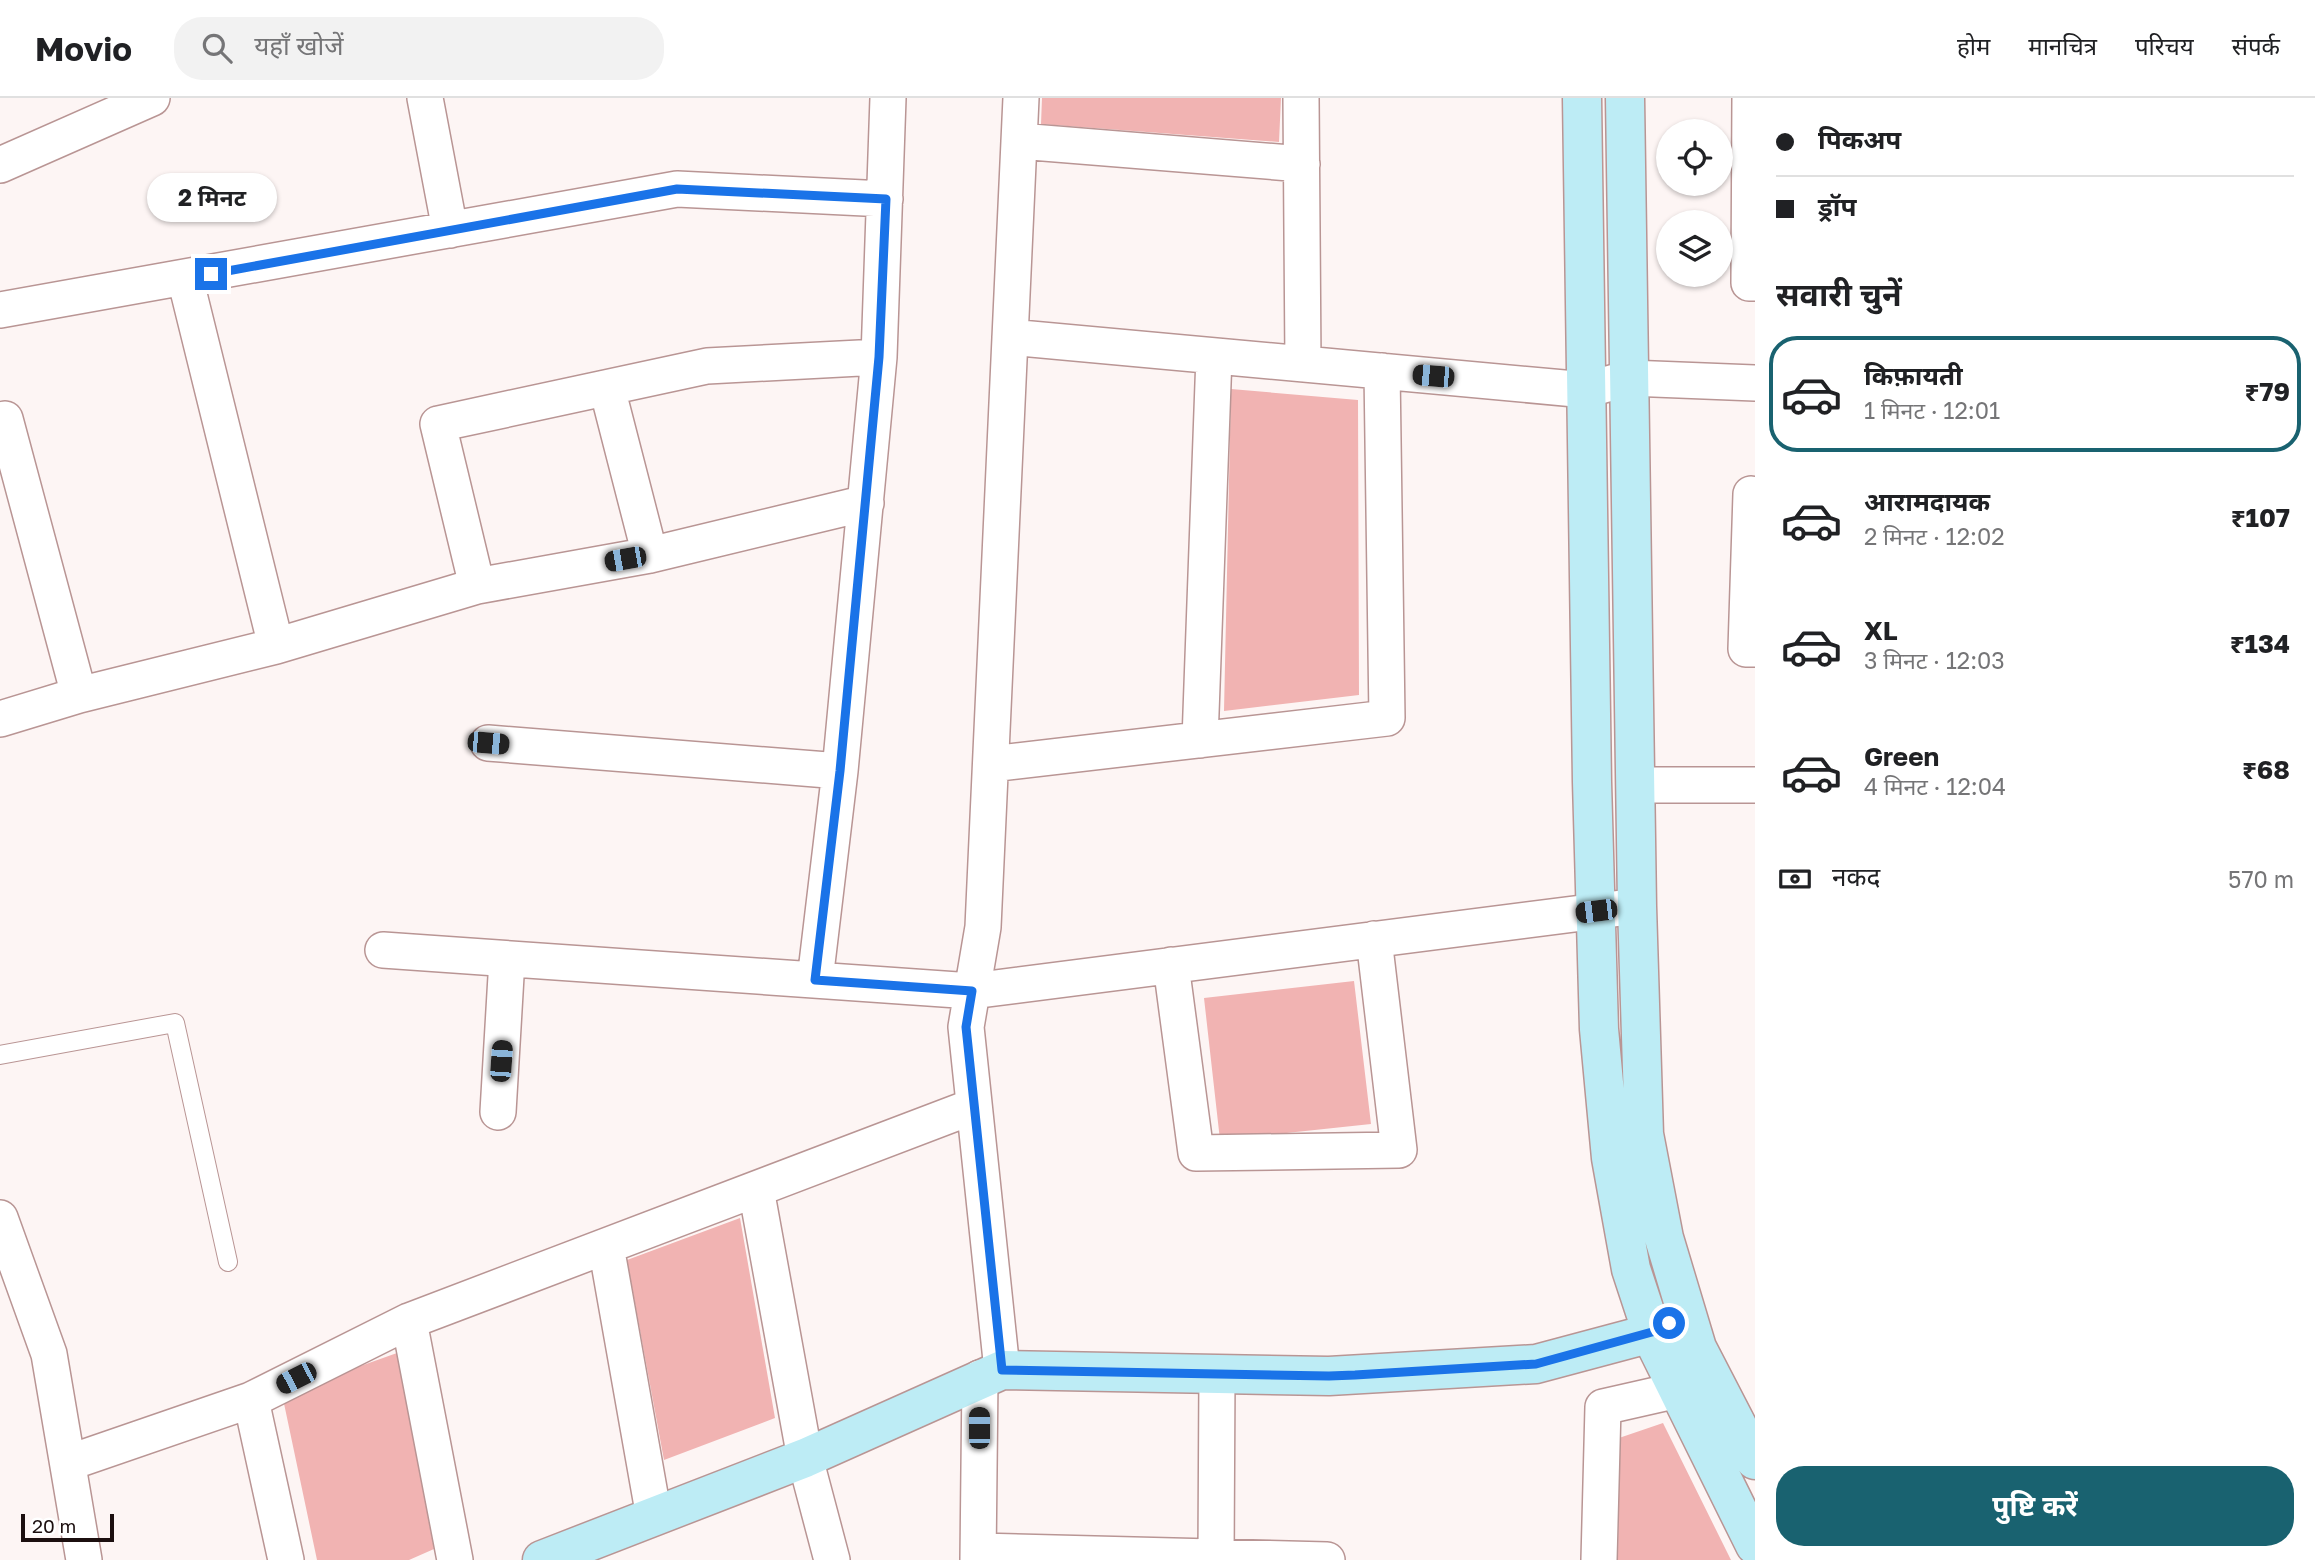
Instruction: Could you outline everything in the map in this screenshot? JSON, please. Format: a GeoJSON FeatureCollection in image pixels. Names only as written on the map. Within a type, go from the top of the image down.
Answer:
{"type":"FeatureCollection","features":[{"type":"Feature","properties":{"kind":"street"},"geometry":{"type":"LineString","coordinates":[[0,165],[84,113],[152,98]]}},
{"type":"Feature","properties":{"kind":"street"},"geometry":{"type":"LineString","coordinates":[[425,98],[450,230]]}},
{"type":"Feature","properties":{"kind":"street"},"geometry":{"type":"LineString","coordinates":[[815,980],[840,771],[879,357],[888,98]]}},
{"type":"Feature","properties":{"kind":"street"},"geometry":{"type":"LineString","coordinates":[[1021,98],[983,927],[966,1027],[974,1106],[991,1374],[978,1556],[1327,1560]]}},
{"type":"Feature","properties":{"kind":"street"},"geometry":{"type":"LineString","coordinates":[[1301,98],[1303,364]]}},
{"type":"Feature","properties":{"kind":"street"},"geometry":{"type":"LineString","coordinates":[[1582,98],[1592,782],[1599,1029],[1611,1158],[1631,1269],[1652,1332],[1755,1545]]}},
{"type":"Feature","properties":{"kind":"street"},"geometry":{"type":"LineString","coordinates":[[1625,98],[1637,906],[1644,1134],[1664,1238],[1697,1348],[1754,1454],[1710,1453]]}},
{"type":"Feature","properties":{"kind":"street"},"geometry":{"type":"LineString","coordinates":[[1750,98],[1752,145],[1749,283],[1755,283]]}},
{"type":"Feature","properties":{"kind":"street"},"geometry":{"type":"LineString","coordinates":[[1019,141],[1302,164]]}},
{"type":"Feature","properties":{"kind":"street"},"geometry":{"type":"LineString","coordinates":[[0,310],[677,189],[886,199]]}},
{"type":"Feature","properties":{"kind":"street"},"geometry":{"type":"LineString","coordinates":[[185,278],[276,646]]}},
{"type":"Feature","properties":{"kind":"street"},"geometry":{"type":"LineString","coordinates":[[1010,337],[1586,390],[1629,378],[1755,383]]}},
{"type":"Feature","properties":{"kind":"street"},"geometry":{"type":"LineString","coordinates":[[1200,740],[1214,356]]}},
{"type":"Feature","properties":{"kind":"street"},"geometry":{"type":"LineString","coordinates":[[477,586],[438,424],[707,366],[879,357]]}},
{"type":"Feature","properties":{"kind":"street"},"geometry":{"type":"LineString","coordinates":[[991,764],[1387,718],[1382,371]]}},
{"type":"Feature","properties":{"kind":"street"},"geometry":{"type":"LineString","coordinates":[[607,388],[650,555]]}},
{"type":"Feature","properties":{"kind":"street"},"geometry":{"type":"LineString","coordinates":[[5,419],[14,513],[79,695]]}},
{"type":"Feature","properties":{"kind":"street"},"geometry":{"type":"LineString","coordinates":[[1755,495],[1751,494],[1746,649],[1755,649]]}},
{"type":"Feature","properties":{"kind":"street"},"geometry":{"type":"LineString","coordinates":[[0,719],[79,695],[276,646],[477,586],[650,555],[866,503]]}},
{"type":"Feature","properties":{"kind":"street"},"geometry":{"type":"LineString","coordinates":[[488,743],[840,771]]}},
{"type":"Feature","properties":{"kind":"street"},"geometry":{"type":"LineString","coordinates":[[1635,785],[1755,785]]}},
{"type":"Feature","properties":{"kind":"street"},"geometry":{"type":"LineString","coordinates":[[383,950],[972,991],[1637,906]]}},
{"type":"Feature","properties":{"kind":"street"},"geometry":{"type":"LineString","coordinates":[[1171,965],[1196,1153],[1399,1150],[1374,939]]}},
{"type":"Feature","properties":{"kind":"street"},"geometry":{"type":"LineString","coordinates":[[498,1112],[508,958]]}},
{"type":"Feature","properties":{"kind":"street"},"geometry":{"type":"LineString","coordinates":[[68,1463],[251,1400],[409,1321],[974,1106]]}},
{"type":"Feature","properties":{"kind":"street"},"geometry":{"type":"LineString","coordinates":[[756,1189],[805,1458],[832,1560]]}},
{"type":"Feature","properties":{"kind":"street"},"geometry":{"type":"LineString","coordinates":[[0,1218],[49,1354],[84,1560]]}},
{"type":"Feature","properties":{"kind":"street"},"geometry":{"type":"LineString","coordinates":[[606,1246],[654,1517]]}},
{"type":"Feature","properties":{"kind":"street"},"geometry":{"type":"LineString","coordinates":[[542,1560],[805,1458],[991,1374],[1329,1376],[1536,1364],[1652,1332],[1687,1313]]}},
{"type":"Feature","properties":{"kind":"street"},"geometry":{"type":"LineString","coordinates":[[409,1321],[455,1560]]}},
{"type":"Feature","properties":{"kind":"street"},"geometry":{"type":"LineString","coordinates":[[1217,1374],[1217,1558]]}},
{"type":"Feature","properties":{"kind":"street"},"geometry":{"type":"LineString","coordinates":[[1599,1560],[1603,1407],[1678,1390]]}},
{"type":"Feature","properties":{"kind":"street"},"geometry":{"type":"LineString","coordinates":[[251,1400],[286,1560]]}},
{"type":"Feature","properties":{"kind":"lane"},"geometry":{"type":"LineString","coordinates":[[0,1055],[175,1023],[228,1262]]}},
{"type":"Feature","properties":{"kind":"shaded area"},"geometry":{"type":"Polygon","coordinates":[[[1042,98],[1281,98],[1279,142],[1041,124],[1042,98]]]}},
{"type":"Feature","properties":{"kind":"shaded area"},"geometry":{"type":"Polygon","coordinates":[[[1231,389],[1358,400],[1359,695],[1224,711],[1231,389]]]}},
{"type":"Feature","properties":{"kind":"shaded area"},"geometry":{"type":"Polygon","coordinates":[[[1354,981],[1371,1124],[1220,1140],[1204,998],[1354,981]]]}},
{"type":"Feature","properties":{"kind":"shaded area"},"geometry":{"type":"Polygon","coordinates":[[[740,1218],[775,1418],[664,1460],[627,1260],[740,1218]]]}},
{"type":"Feature","properties":{"kind":"shaded area"},"geometry":{"type":"Polygon","coordinates":[[[397,1353],[434,1549],[409,1560],[317,1560],[282,1394],[397,1353]]]}},
{"type":"Feature","properties":{"kind":"shaded area"},"geometry":{"type":"Polygon","coordinates":[[[1663,1423],[1731,1560],[1618,1560],[1619,1438],[1663,1423]]]}},
{"type":"Feature","properties":{"kind":"route"},"geometry":{"type":"LineString","coordinates":[[211,274],[677,189],[886,199],[879,357],[840,771],[815,980],[972,991],[966,1027],[1002,1370],[1329,1376],[1536,1364],[1652,1332],[1669,1323]]}}]}
